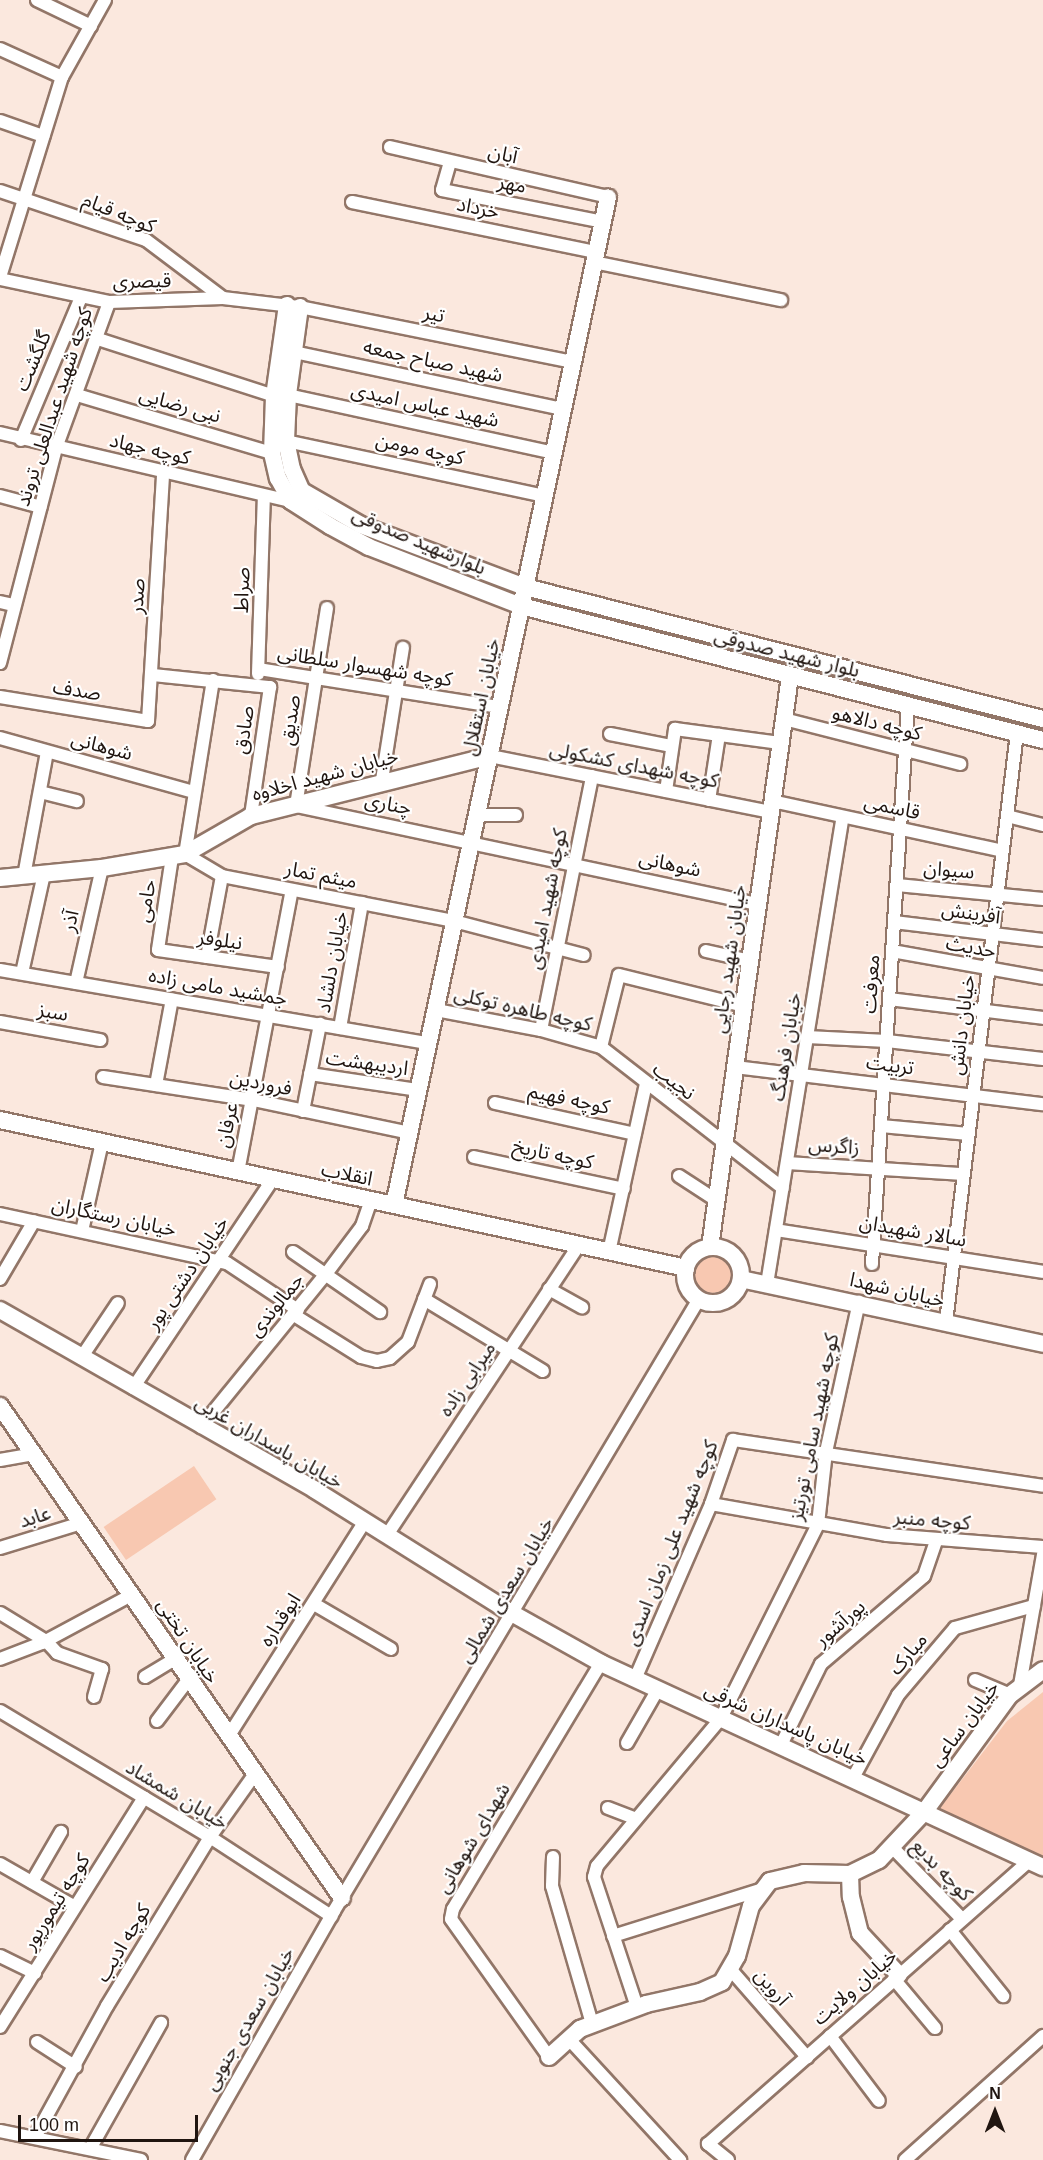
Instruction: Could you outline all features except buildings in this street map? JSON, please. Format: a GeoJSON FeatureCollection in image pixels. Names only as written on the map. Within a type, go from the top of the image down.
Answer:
{"type":"FeatureCollection","features":[{"type":"Feature","properties":{"kind":"street"},"geometry":{"type":"LineString","coordinates":[[37,0],[91,26]]}},
{"type":"Feature","properties":{"kind":"street"},"geometry":{"type":"LineString","coordinates":[[0,278],[62,77],[105,0]]}},
{"type":"Feature","properties":{"kind":"street"},"geometry":{"type":"LineString","coordinates":[[0,49],[62,77]]}},
{"type":"Feature","properties":{"kind":"street"},"geometry":{"type":"LineString","coordinates":[[0,121],[43,136]]}},
{"type":"Feature","properties":{"kind":"street","name":"آبان"},"geometry":{"type":"LineString","coordinates":[[390,147],[608,197]]}},
{"type":"Feature","properties":{"kind":"street","name":"مهر"},"geometry":{"type":"LineString","coordinates":[[450,162],[442,190],[603,222]]}},
{"type":"Feature","properties":{"kind":"street","name":"کوچه قیام"},"geometry":{"type":"LineString","coordinates":[[0,191],[146,240],[223,298]]}},
{"type":"Feature","properties":{"kind":"street","name":"خیابان استقلال"},"geometry":{"type":"LineString","coordinates":[[394,1205],[608,197]]}},
{"type":"Feature","properties":{"kind":"street","name":"خرداد"},"geometry":{"type":"LineString","coordinates":[[352,202],[781,300]]}},
{"type":"Feature","properties":{"kind":"street","name":"قیصری"},"geometry":{"type":"LineString","coordinates":[[0,278],[109,302],[223,298],[294,306]]}},
{"type":"Feature","properties":{"kind":"street","name":"گلگشت"},"geometry":{"type":"LineString","coordinates":[[21,440],[81,297]]}},
{"type":"Feature","properties":{"kind":"street","name":"کوچه شهید عبدالعلی تروند"},"geometry":{"type":"LineString","coordinates":[[0,663],[13,605],[56,448],[98,339],[109,302]]}},
{"type":"Feature","properties":{"kind":"street"},"geometry":{"type":"LineString","coordinates":[[294,306],[272,453],[278,478],[296,496]]}},
{"type":"Feature","properties":{"kind":"street","name":"تیر"},"geometry":{"type":"LineString","coordinates":[[294,306],[573,362]]}},
{"type":"Feature","properties":{"kind":"street","name":"شهید عباس امیدی"},"geometry":{"type":"LineString","coordinates":[[98,339],[281,395],[554,453]]}},
{"type":"Feature","properties":{"kind":"street","name":"شهید صباح جمعه"},"geometry":{"type":"LineString","coordinates":[[287,350],[563,409]]}},
{"type":"Feature","properties":{"kind":"street","name":"نبی رضایی"},"geometry":{"type":"LineString","coordinates":[[77,395],[272,453]]}},
{"type":"Feature","properties":{"kind":"street"},"geometry":{"type":"LineString","coordinates":[[281,395],[286,441],[296,496]]}},
{"type":"Feature","properties":{"kind":"street","name":"کوچه جهاد"},"geometry":{"type":"LineString","coordinates":[[0,433],[21,440],[264,496],[296,496]]}},
{"type":"Feature","properties":{"kind":"street","name":"کوچه مومن"},"geometry":{"type":"LineString","coordinates":[[286,441],[545,496]]}},
{"type":"Feature","properties":{"kind":"street","name":"صدر"},"geometry":{"type":"LineString","coordinates":[[148,721],[153,675],[163,473]]}},
{"type":"Feature","properties":{"kind":"street"},"geometry":{"type":"LineString","coordinates":[[0,496],[40,507]]}},
{"type":"Feature","properties":{"kind":"street","name":"صراط"},"geometry":{"type":"LineString","coordinates":[[264,496],[259,669],[264,686]]}},
{"type":"Feature","properties":{"kind":"street","name":"بلوارشهید صدوقی"},"geometry":{"type":"LineString","coordinates":[[296,496],[360,525],[525,588]]}},
{"type":"Feature","properties":{"kind":"street","name":"بلوارشهید صدوقی"},"geometry":{"type":"LineString","coordinates":[[296,496],[369,547],[521,606]]}},
{"type":"Feature","properties":{"kind":"street","name":"بلوار شهید صدوقی"},"geometry":{"type":"LineString","coordinates":[[525,588],[1043,719]]}},
{"type":"Feature","properties":{"kind":"street"},"geometry":{"type":"LineString","coordinates":[[0,602],[13,605]]}},
{"type":"Feature","properties":{"kind":"street","name":"بلوار شهید صدوقی"},"geometry":{"type":"LineString","coordinates":[[521,606],[1043,740]]}},
{"type":"Feature","properties":{"kind":"street","name":"صدیق"},"geometry":{"type":"LineString","coordinates":[[296,806],[327,608]]}},
{"type":"Feature","properties":{"kind":"street"},"geometry":{"type":"LineString","coordinates":[[382,780],[403,648]]}},
{"type":"Feature","properties":{"kind":"street","name":"کوچه شهسوار سلطانی"},"geometry":{"type":"LineString","coordinates":[[259,669],[318,676],[500,708]]}},
{"type":"Feature","properties":{"kind":"street","name":"کوچه شهسوار سلطانی"},"geometry":{"type":"LineString","coordinates":[[153,675],[264,686]]}},
{"type":"Feature","properties":{"kind":"street","name":"خیابان شهید رجایی"},"geometry":{"type":"LineString","coordinates":[[710,1247],[790,676]]}},
{"type":"Feature","properties":{"kind":"street","name":"حامی"},"geometry":{"type":"LineString","coordinates":[[158,950],[194,792],[213,680]]}},
{"type":"Feature","properties":{"kind":"street","name":"صادق"},"geometry":{"type":"LineString","coordinates":[[251,816],[264,686]]}},
{"type":"Feature","properties":{"kind":"street","name":"صدف"},"geometry":{"type":"LineString","coordinates":[[0,697],[148,721]]}},
{"type":"Feature","properties":{"kind":"street","name":"معرفت"},"geometry":{"type":"LineString","coordinates":[[872,1264],[908,705]]}},
{"type":"Feature","properties":{"kind":"street","name":"کوچه دالاهو"},"geometry":{"type":"LineString","coordinates":[[784,719],[960,764]]}},
{"type":"Feature","properties":{"kind":"street"},"geometry":{"type":"LineString","coordinates":[[666,791],[675,729],[780,743]]}},
{"type":"Feature","properties":{"kind":"street","name":"خیابان دانش"},"geometry":{"type":"LineString","coordinates":[[946,1322],[1017,733]]}},
{"type":"Feature","properties":{"kind":"street"},"geometry":{"type":"LineString","coordinates":[[610,734],[672,746]]}},
{"type":"Feature","properties":{"kind":"street"},"geometry":{"type":"LineString","coordinates":[[710,800],[719,735]]}},
{"type":"Feature","properties":{"kind":"street","name":"شوهانی"},"geometry":{"type":"LineString","coordinates":[[0,738],[194,792]]}},
{"type":"Feature","properties":{"kind":"street"},"geometry":{"type":"LineString","coordinates":[[24,876],[47,752]]}},
{"type":"Feature","properties":{"kind":"street","name":"خیابان شهید اخلاوه"},"geometry":{"type":"LineString","coordinates":[[0,878],[102,868],[179,856],[251,816],[296,806],[382,780],[490,756]]}},
{"type":"Feature","properties":{"kind":"street","name":"کوچه شهدای کشکولی"},"geometry":{"type":"LineString","coordinates":[[490,756],[710,800],[772,807]]}},
{"type":"Feature","properties":{"kind":"street","name":"کوچه شهید امیدی"},"geometry":{"type":"LineString","coordinates":[[541,1030],[592,776]]}},
{"type":"Feature","properties":{"kind":"street"},"geometry":{"type":"LineString","coordinates":[[40,792],[77,801]]}},
{"type":"Feature","properties":{"kind":"street","name":"چناری"},"geometry":{"type":"LineString","coordinates":[[296,806],[472,840],[575,863]]}},
{"type":"Feature","properties":{"kind":"street","name":"قاسمی"},"geometry":{"type":"LineString","coordinates":[[772,807],[843,817],[1003,851]]}},
{"type":"Feature","properties":{"kind":"street"},"geometry":{"type":"LineString","coordinates":[[477,815],[516,815]]}},
{"type":"Feature","properties":{"kind":"street"},"geometry":{"type":"LineString","coordinates":[[1007,816],[1043,825]]}},
{"type":"Feature","properties":{"kind":"street","name":"خیابان فرهنگ"},"geometry":{"type":"LineString","coordinates":[[768,1284],[843,817]]}},
{"type":"Feature","properties":{"kind":"street","name":"میثم تمار"},"geometry":{"type":"LineString","coordinates":[[179,856],[222,876],[454,921],[584,955]]}},
{"type":"Feature","properties":{"kind":"street","name":"شوهانی"},"geometry":{"type":"LineString","coordinates":[[575,863],[758,904]]}},
{"type":"Feature","properties":{"kind":"street","name":"آذر"},"geometry":{"type":"LineString","coordinates":[[76,983],[102,868]]}},
{"type":"Feature","properties":{"kind":"street"},"geometry":{"type":"LineString","coordinates":[[22,974],[44,874]]}},
{"type":"Feature","properties":{"kind":"street"},"geometry":{"type":"LineString","coordinates":[[207,957],[222,876]]}},
{"type":"Feature","properties":{"kind":"street","name":"سیوان"},"geometry":{"type":"LineString","coordinates":[[897,885],[1043,899]]}},
{"type":"Feature","properties":{"kind":"street","name":"عرفان"},"geometry":{"type":"LineString","coordinates":[[238,1172],[292,890]]}},
{"type":"Feature","properties":{"kind":"street","name":"خیابان دلشاد"},"geometry":{"type":"LineString","coordinates":[[340,1028],[362,903]]}},
{"type":"Feature","properties":{"kind":"street","name":"آفرینش"},"geometry":{"type":"LineString","coordinates":[[894,922],[993,936],[1043,940]]}},
{"type":"Feature","properties":{"kind":"street","name":"نیلوفر"},"geometry":{"type":"LineString","coordinates":[[158,950],[278,968]]}},
{"type":"Feature","properties":{"kind":"street"},"geometry":{"type":"LineString","coordinates":[[706,951],[750,961]]}},
{"type":"Feature","properties":{"kind":"street","name":"حدیث"},"geometry":{"type":"LineString","coordinates":[[892,951],[988,970],[1043,978]]}},
{"type":"Feature","properties":{"kind":"street","name":"جمشید مامی زاده"},"geometry":{"type":"LineString","coordinates":[[0,970],[429,1043]]}},
{"type":"Feature","properties":{"kind":"street"},"geometry":{"type":"LineString","coordinates":[[601,1047],[620,975],[744,1006]]}},
{"type":"Feature","properties":{"kind":"street"},"geometry":{"type":"LineString","coordinates":[[156,1085],[172,999]]}},
{"type":"Feature","properties":{"kind":"street"},"geometry":{"type":"LineString","coordinates":[[889,999],[1043,1018]]}},
{"type":"Feature","properties":{"kind":"street","name":"کوچه طاهره توکلی"},"geometry":{"type":"LineString","coordinates":[[436,1010],[541,1030],[601,1047]]}},
{"type":"Feature","properties":{"kind":"street","name":"سبز"},"geometry":{"type":"LineString","coordinates":[[0,1022],[100,1040]]}},
{"type":"Feature","properties":{"kind":"street"},"geometry":{"type":"LineString","coordinates":[[303,1111],[320,1024]]}},
{"type":"Feature","properties":{"kind":"street"},"geometry":{"type":"LineString","coordinates":[[807,1037],[886,1041],[1043,1059]]}},
{"type":"Feature","properties":{"kind":"street","name":"نجیب"},"geometry":{"type":"LineString","coordinates":[[601,1047],[724,1145],[783,1188]]}},
{"type":"Feature","properties":{"kind":"street","name":"تربیت"},"geometry":{"type":"LineString","coordinates":[[735,1067],[801,1073],[1043,1104]]}},
{"type":"Feature","properties":{"kind":"street","name":"اردیبهشت"},"geometry":{"type":"LineString","coordinates":[[310,1074],[418,1090]]}},
{"type":"Feature","properties":{"kind":"street","name":"فروردین"},"geometry":{"type":"LineString","coordinates":[[103,1077],[253,1100],[410,1132]]}},
{"type":"Feature","properties":{"kind":"street"},"geometry":{"type":"LineString","coordinates":[[609,1252],[646,1084]]}},
{"type":"Feature","properties":{"kind":"street","name":"کوچه فهیم"},"geometry":{"type":"LineString","coordinates":[[495,1103],[635,1134]]}},
{"type":"Feature","properties":{"kind":"street","name":"انقلاب"},"geometry":{"type":"LineString","coordinates":[[0,1120],[686,1268]]}},
{"type":"Feature","properties":{"kind":"street"},"geometry":{"type":"LineString","coordinates":[[881,1126],[969,1134]]}},
{"type":"Feature","properties":{"kind":"street"},"geometry":{"type":"LineString","coordinates":[[82,1231],[102,1142]]}},
{"type":"Feature","properties":{"kind":"street","name":"کوچه تاریخ"},"geometry":{"type":"LineString","coordinates":[[474,1157],[624,1189]]}},
{"type":"Feature","properties":{"kind":"street","name":"زاگرس"},"geometry":{"type":"LineString","coordinates":[[787,1163],[964,1174]]}},
{"type":"Feature","properties":{"kind":"street"},"geometry":{"type":"LineString","coordinates":[[679,1176],[717,1200]]}},
{"type":"Feature","properties":{"kind":"street","name":"خیابان دشتی پور"},"geometry":{"type":"LineString","coordinates":[[133,1388],[273,1179]]}},
{"type":"Feature","properties":{"kind":"street","name":"جمالوندی"},"geometry":{"type":"LineString","coordinates":[[201,1427],[296,1312],[362,1226],[370,1200]]}},
{"type":"Feature","properties":{"kind":"street","name":"خیابان رستگاران"},"geometry":{"type":"LineString","coordinates":[[0,1214],[227,1263],[360,1357],[377,1361],[390,1358],[408,1342],[430,1284]]}},
{"type":"Feature","properties":{"kind":"street"},"geometry":{"type":"LineString","coordinates":[[0,1279],[34,1221]]}},
{"type":"Feature","properties":{"kind":"street","name":"سالار شهیدان"},"geometry":{"type":"LineString","coordinates":[[776,1230],[874,1243],[953,1259],[1043,1272]]}},
{"type":"Feature","properties":{"kind":"street","name":"میرابی زاده"},"geometry":{"type":"LineString","coordinates":[[387,1535],[579,1245]]}},
{"type":"Feature","properties":{"kind":"street"},"geometry":{"type":"LineString","coordinates":[[710,1247],[730,1252],[741,1269],[741,1279],[730,1297],[720,1302],[699,1299],[686,1280],[686,1268],[699,1250],[710,1247]]}},
{"type":"Feature","properties":{"kind":"street"},"geometry":{"type":"LineString","coordinates":[[294,1251],[380,1312]]}},
{"type":"Feature","properties":{"kind":"street","name":"خیابان شهدا"},"geometry":{"type":"LineString","coordinates":[[741,1279],[859,1302],[1043,1344]]}},
{"type":"Feature","properties":{"kind":"street"},"geometry":{"type":"LineString","coordinates":[[549,1289],[582,1307]]}},
{"type":"Feature","properties":{"kind":"street"},"geometry":{"type":"LineString","coordinates":[[424,1299],[543,1371]]}},
{"type":"Feature","properties":{"kind":"street","name":"خیابان سعدی شمالی"},"geometry":{"type":"LineString","coordinates":[[342,1898],[514,1615],[699,1299]]}},
{"type":"Feature","properties":{"kind":"street","name":"کوچه شهید سامی تورتیز"},"geometry":{"type":"LineString","coordinates":[[613,1936],[594,1877],[597,1866],[721,1718],[818,1524],[826,1452],[859,1302]]}},
{"type":"Feature","properties":{"kind":"street"},"geometry":{"type":"LineString","coordinates":[[81,1358],[118,1303]]}},
{"type":"Feature","properties":{"kind":"street","name":"خیابان پاسداران غربی"},"geometry":{"type":"LineString","coordinates":[[0,1310],[201,1427],[315,1490],[364,1523],[514,1615]]}},
{"type":"Feature","properties":{"kind":"street","name":"خیابان تختی"},"geometry":{"type":"LineString","coordinates":[[0,1406],[133,1594],[188,1680],[254,1775],[342,1898]]}},
{"type":"Feature","properties":{"kind":"street","name":"کوچه شهید علی زمان اسدی"},"geometry":{"type":"LineString","coordinates":[[635,1679],[711,1504],[733,1440],[826,1452]]}},
{"type":"Feature","properties":{"kind":"street"},"geometry":{"type":"LineString","coordinates":[[826,1452],[1043,1486]]}},
{"type":"Feature","properties":{"kind":"street"},"geometry":{"type":"LineString","coordinates":[[0,1460],[33,1454]]}},
{"type":"Feature","properties":{"kind":"street","name":"کوچه منبر"},"geometry":{"type":"LineString","coordinates":[[711,1504],[818,1524],[936,1540],[1043,1547]]}},
{"type":"Feature","properties":{"kind":"street","name":"عابد"},"geometry":{"type":"LineString","coordinates":[[0,1548],[82,1523]]}},
{"type":"Feature","properties":{"kind":"street","name":"ابوقداره"},"geometry":{"type":"LineString","coordinates":[[228,1737],[364,1523]]}},
{"type":"Feature","properties":{"kind":"street","name":"پورآشور"},"geometry":{"type":"LineString","coordinates":[[781,1745],[821,1664],[924,1576],[936,1540]]}},
{"type":"Feature","properties":{"kind":"street"},"geometry":{"type":"LineString","coordinates":[[975,1680],[1015,1690],[1043,1554]]}},
{"type":"Feature","properties":{"kind":"street"},"geometry":{"type":"LineString","coordinates":[[0,1659],[46,1641],[133,1594]]}},
{"type":"Feature","properties":{"kind":"street"},"geometry":{"type":"LineString","coordinates":[[314,1604],[391,1649]]}},
{"type":"Feature","properties":{"kind":"street","name":"مبارک"},"geometry":{"type":"LineString","coordinates":[[853,1778],[898,1695],[955,1628],[970,1620],[1034,1606]]}},
{"type":"Feature","properties":{"kind":"street"},"geometry":{"type":"LineString","coordinates":[[0,1613],[46,1641],[57,1653],[102,1669],[94,1697]]}},
{"type":"Feature","properties":{"kind":"street","name":"خیابان پاسداران شرقی"},"geometry":{"type":"LineString","coordinates":[[514,1615],[601,1663],[1036,1864]]}},
{"type":"Feature","properties":{"kind":"street"},"geometry":{"type":"LineString","coordinates":[[145,1677],[175,1659]]}},
{"type":"Feature","properties":{"kind":"street","name":"شهدای شوهانی"},"geometry":{"type":"LineString","coordinates":[[549,2057],[451,1919],[453,1909],[601,1663]]}},
{"type":"Feature","properties":{"kind":"street","name":"خیابان ساعی"},"geometry":{"type":"LineString","coordinates":[[850,1874],[866,1868],[893,1848],[925,1811],[1015,1690],[1043,1670]]}},
{"type":"Feature","properties":{"kind":"street"},"geometry":{"type":"LineString","coordinates":[[157,1721],[188,1680]]}},
{"type":"Feature","properties":{"kind":"street"},"geometry":{"type":"LineString","coordinates":[[627,1743],[658,1689]]}},
{"type":"Feature","properties":{"kind":"street","name":"خیابان شمشاد"},"geometry":{"type":"LineString","coordinates":[[0,1711],[210,1837],[331,1916]]}},
{"type":"Feature","properties":{"kind":"street","name":"کوچه ادیب"},"geometry":{"type":"LineString","coordinates":[[34,2137],[210,1837],[254,1775]]}},
{"type":"Feature","properties":{"kind":"street","name":"کوچه تیمورپور"},"geometry":{"type":"LineString","coordinates":[[1,2026],[144,1797]]}},
{"type":"Feature","properties":{"kind":"street"},"geometry":{"type":"LineString","coordinates":[[608,1808],[636,1820]]}},
{"type":"Feature","properties":{"kind":"street"},"geometry":{"type":"LineString","coordinates":[[32,1882],[61,1832]]}},
{"type":"Feature","properties":{"kind":"street","name":"کوچه بدیع"},"geometry":{"type":"LineString","coordinates":[[893,1848],[962,1919]]}},
{"type":"Feature","properties":{"kind":"street"},"geometry":{"type":"LineString","coordinates":[[553,1857],[552,1886],[592,2024]]}},
{"type":"Feature","properties":{"kind":"street"},"geometry":{"type":"LineString","coordinates":[[0,1864],[75,1907]]}},
{"type":"Feature","properties":{"kind":"street","name":"خیابان ولایت"},"geometry":{"type":"LineString","coordinates":[[728,2160],[708,2144],[962,1919],[1036,1864]]}},
{"type":"Feature","properties":{"kind":"street"},"geometry":{"type":"LineString","coordinates":[[638,2007],[613,1936],[760,1890],[782,1876],[850,1874],[851,1897],[860,1933],[935,2028]]}},
{"type":"Feature","properties":{"kind":"street"},"geometry":{"type":"LineString","coordinates":[[549,2057],[568,2038],[592,2024],[638,2007],[700,1992],[722,1982],[731,1970],[751,1906],[760,1890]]}},
{"type":"Feature","properties":{"kind":"street","name":"خیابان سعدی جنوبی"},"geometry":{"type":"LineString","coordinates":[[192,2160],[342,1898]]}},
{"type":"Feature","properties":{"kind":"street"},"geometry":{"type":"LineString","coordinates":[[950,1930],[1003,1996]]}},
{"type":"Feature","properties":{"kind":"street"},"geometry":{"type":"LineString","coordinates":[[0,1956],[35,1973]]}},
{"type":"Feature","properties":{"kind":"street","name":"آروین"},"geometry":{"type":"LineString","coordinates":[[731,1970],[807,2057]]}},
{"type":"Feature","properties":{"kind":"street"},"geometry":{"type":"LineString","coordinates":[[90,2149],[161,2023]]}},
{"type":"Feature","properties":{"kind":"street"},"geometry":{"type":"LineString","coordinates":[[830,2036],[879,2101]]}},
{"type":"Feature","properties":{"kind":"street"},"geometry":{"type":"LineString","coordinates":[[905,2160],[1043,2036]]}},
{"type":"Feature","properties":{"kind":"street"},"geometry":{"type":"LineString","coordinates":[[568,2038],[680,2160]]}},
{"type":"Feature","properties":{"kind":"street"},"geometry":{"type":"LineString","coordinates":[[37,2042],[75,2067]]}},
{"type":"Feature","properties":{"kind":"street"},"geometry":{"type":"LineString","coordinates":[[0,2131],[141,2160]]}},
{"type":"Feature","properties":{"kind":"shaded area"},"geometry":{"type":"Polygon","coordinates":[[[713,1255],[727,1260],[732,1274],[727,1288],[713,1293],[699,1288],[694,1274],[699,1260],[713,1255]]]}},
{"type":"Feature","properties":{"kind":"shaded area"},"geometry":{"type":"Polygon","coordinates":[[[194,1466],[216,1499],[126,1560],[104,1527],[194,1466]]]}},
{"type":"Feature","properties":{"kind":"shaded area"},"geometry":{"type":"Polygon","coordinates":[[[1043,1692],[1043,1862],[940,1808],[1007,1721],[1043,1692]]]}}]}
